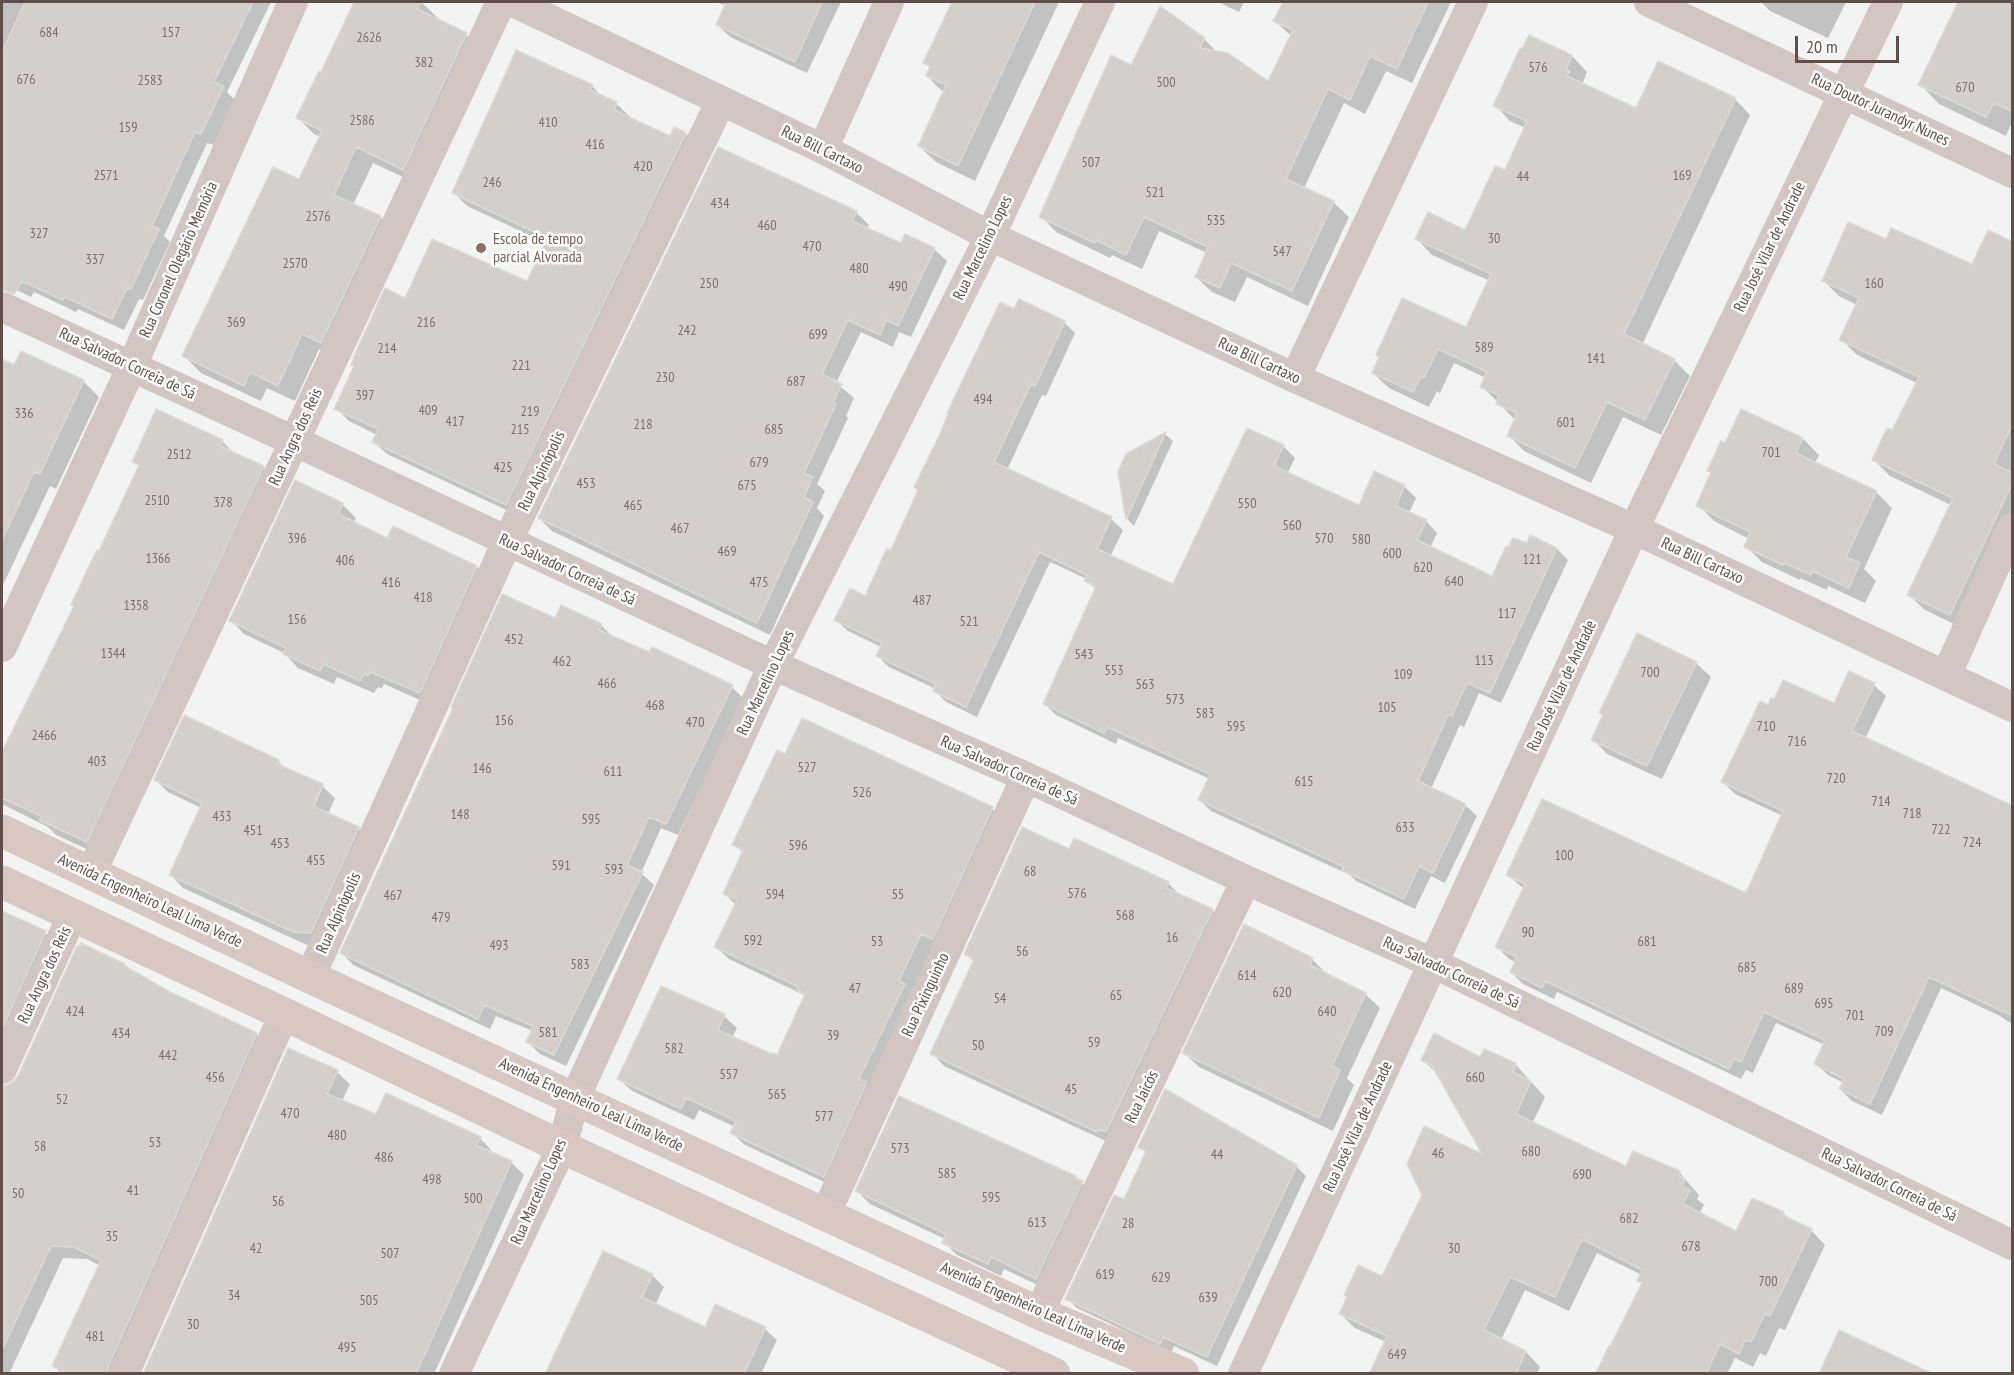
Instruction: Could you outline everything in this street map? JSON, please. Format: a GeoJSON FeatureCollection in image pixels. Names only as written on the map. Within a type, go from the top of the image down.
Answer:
{"type":"FeatureCollection","features":[{"type":"Feature","properties":{"kind":"main road","name":"Avenida Engenheiro Leal Lima Verde"},"geometry":{"type":"LineString","coordinates":[[2,831],[310,977],[1039,1313],[1183,1374]]}},
{"type":"Feature","properties":{"kind":"main road"},"geometry":{"type":"LineString","coordinates":[[2,882],[562,1147],[1054,1374]]}},
{"type":"Feature","properties":{"kind":"street","name":"Rua Coronel Olegário Memória"},"geometry":{"type":"LineString","coordinates":[[2,647],[132,366],[293,2]]}},
{"type":"Feature","properties":{"kind":"street","name":"Rua Angra dos Reis"},"geometry":{"type":"LineString","coordinates":[[91,873],[501,2]]}},
{"type":"Feature","properties":{"kind":"street","name":"Rua Bill Cartaxo"},"geometry":{"type":"LineString","coordinates":[[513,2],[823,149],[990,236],[1295,378],[1634,529],[2013,707]]}},
{"type":"Feature","properties":{"kind":"street"},"geometry":{"type":"LineString","coordinates":[[823,149],[890,2]]}},
{"type":"Feature","properties":{"kind":"street","name":"Rua Marcelino Lopes"},"geometry":{"type":"LineString","coordinates":[[454,1374],[562,1147],[575,1098],[773,665],[990,236],[1100,2]]}},
{"type":"Feature","properties":{"kind":"street"},"geometry":{"type":"LineString","coordinates":[[1295,378],[1473,2]]}},
{"type":"Feature","properties":{"kind":"street","name":"Rua Doutor Jurandyr Nunes"},"geometry":{"type":"LineString","coordinates":[[1649,2],[2013,173]]}},
{"type":"Feature","properties":{"kind":"street","name":"Rua José Vilar de Andrade"},"geometry":{"type":"LineString","coordinates":[[1243,1374],[1634,529],[1888,2]]}},
{"type":"Feature","properties":{"kind":"street","name":"Rua Alpinópolis"},"geometry":{"type":"LineString","coordinates":[[310,977],[507,542],[721,101]]}},
{"type":"Feature","properties":{"kind":"street","name":"Rua Salvador Correia de Sá"},"geometry":{"type":"LineString","coordinates":[[2,307],[773,665],[1026,777],[1246,880],[1433,963],[2013,1245]]}},
{"type":"Feature","properties":{"kind":"street"},"geometry":{"type":"LineString","coordinates":[[1946,676],[2013,528]]}},
{"type":"Feature","properties":{"kind":"street","name":"Rua Pixinguinho"},"geometry":{"type":"LineString","coordinates":[[826,1213],[1026,777]]}},
{"type":"Feature","properties":{"kind":"street","name":"Rua Jaicós"},"geometry":{"type":"LineString","coordinates":[[1039,1313],[1246,880]]}},
{"type":"Feature","properties":{"kind":"street","name":"Rua Angra dos Reis"},"geometry":{"type":"LineString","coordinates":[[2,1069],[73,914]]}},
{"type":"Feature","properties":{"kind":"street"},"geometry":{"type":"LineString","coordinates":[[124,1374],[284,1014]]}},
{"type":"Feature","properties":{"kind":"building"},"geometry":{"type":"Polygon","coordinates":[[[25,2],[253,2],[214,82],[224,86],[201,134],[195,132],[152,226],[159,229],[131,289],[127,288],[112,319],[65,297],[63,300],[22,281],[14,294],[2,290],[2,52],[25,2]]]}},
{"type":"Feature","properties":{"kind":"building"},"geometry":{"type":"Polygon","coordinates":[[[354,2],[421,2],[417,9],[467,33],[403,170],[356,147],[334,195],[381,216],[321,343],[302,334],[278,386],[250,372],[244,386],[182,356],[273,167],[299,179],[322,131],[296,118],[354,2]]]}},
{"type":"Feature","properties":{"kind":"building"},"geometry":{"type":"Polygon","coordinates":[[[726,2],[822,2],[795,62],[716,25],[726,2]]]}},
{"type":"Feature","properties":{"kind":"building"},"geometry":{"type":"Polygon","coordinates":[[[952,2],[1035,2],[958,166],[918,146],[946,85],[926,76],[930,66],[923,63],[952,2]]]}},
{"type":"Feature","properties":{"kind":"building"},"geometry":{"type":"Polygon","coordinates":[[[1283,2],[1428,2],[1397,69],[1370,56],[1350,100],[1328,89],[1286,179],[1334,201],[1292,291],[1231,263],[1220,288],[1195,277],[1208,247],[1144,217],[1126,255],[1039,217],[1111,55],[1131,65],[1160,6],[1205,38],[1200,48],[1228,53],[1268,81],[1293,30],[1273,21],[1283,2]]]}},
{"type":"Feature","properties":{"kind":"building"},"geometry":{"type":"Polygon","coordinates":[[[1958,2],[2013,2],[2013,112],[1994,103],[1986,117],[1918,85],[1958,2]]]}},
{"type":"Feature","properties":{"kind":"building"},"geometry":{"type":"Polygon","coordinates":[[[1529,35],[1572,55],[1566,70],[1570,71],[1567,76],[1636,108],[1658,61],[1736,98],[1624,334],[1675,359],[1645,420],[1607,402],[1575,468],[1507,436],[1517,413],[1496,404],[1499,395],[1480,387],[1487,372],[1438,349],[1424,378],[1421,377],[1413,392],[1372,373],[1379,357],[1376,355],[1402,298],[1466,327],[1491,274],[1415,239],[1428,212],[1465,230],[1495,166],[1505,170],[1527,121],[1493,106],[1520,48],[1522,49],[1529,35]]]}},
{"type":"Feature","properties":{"kind":"building"},"geometry":{"type":"Polygon","coordinates":[[[516,50],[593,85],[590,90],[617,102],[614,110],[670,136],[674,127],[686,133],[506,505],[372,442],[378,429],[334,409],[354,366],[351,365],[353,358],[385,288],[405,298],[432,239],[527,281],[547,238],[452,193],[516,50]]]}},
{"type":"Feature","properties":{"kind":"building"},"geometry":{"type":"Polygon","coordinates":[[[718,147],[857,211],[852,221],[901,243],[905,234],[935,248],[898,326],[886,320],[880,335],[848,320],[822,374],[842,384],[833,403],[836,404],[804,473],[813,477],[804,497],[813,502],[757,623],[538,518],[718,147]]]}},
{"type":"Feature","properties":{"kind":"building"},"geometry":{"type":"Polygon","coordinates":[[[1848,222],[1886,239],[1891,228],[1972,264],[1988,230],[2013,242],[2013,423],[1994,464],[2013,473],[2013,482],[1950,615],[1907,595],[1953,498],[1872,460],[1887,428],[1892,430],[1919,377],[1839,340],[1859,298],[1822,281],[1848,222]]]}},
{"type":"Feature","properties":{"kind":"building"},"geometry":{"type":"Polygon","coordinates":[[[1019,299],[1065,321],[1035,386],[1031,384],[994,462],[1112,517],[1097,549],[1173,584],[1247,428],[1284,445],[1274,466],[1359,505],[1374,471],[1405,485],[1396,506],[1427,520],[1417,540],[1492,576],[1506,546],[1508,547],[1513,538],[1527,543],[1530,535],[1557,548],[1490,693],[1467,683],[1452,716],[1448,715],[1418,781],[1466,804],[1433,873],[1419,866],[1404,899],[1342,870],[1344,867],[1340,865],[1198,800],[1210,774],[1107,727],[1104,733],[1043,704],[1096,586],[1084,581],[1087,575],[1039,552],[966,707],[933,691],[936,684],[876,656],[882,643],[834,620],[850,588],[865,596],[887,548],[891,550],[918,490],[914,487],[1000,302],[1014,309],[1019,299]]]}},
{"type":"Feature","properties":{"kind":"building"},"geometry":{"type":"Polygon","coordinates":[[[21,351],[84,380],[40,474],[34,472],[2,540],[2,359],[14,365],[21,351]]]}},
{"type":"Feature","properties":{"kind":"building"},"geometry":{"type":"Polygon","coordinates":[[[156,409],[223,440],[220,446],[264,466],[87,842],[39,820],[41,816],[2,798],[2,752],[74,606],[71,605],[87,570],[97,550],[99,551],[139,465],[132,462],[156,409]]]}},
{"type":"Feature","properties":{"kind":"building"},"geometry":{"type":"Polygon","coordinates":[[[1741,409],[1803,438],[1796,453],[1877,491],[1846,557],[1860,563],[1849,588],[1812,571],[1811,575],[1784,563],[1783,565],[1744,547],[1750,532],[1696,506],[1711,472],[1707,471],[1721,441],[1725,443],[1741,409]]]}},
{"type":"Feature","properties":{"kind":"building"},"geometry":{"type":"Polygon","coordinates":[[[1166,432],[1126,520],[1118,472],[1126,454],[1166,432]]]}},
{"type":"Feature","properties":{"kind":"building"},"geometry":{"type":"Polygon","coordinates":[[[295,480],[343,503],[338,514],[387,538],[393,526],[477,566],[420,693],[370,672],[368,676],[364,674],[360,681],[323,664],[320,671],[283,654],[286,648],[229,621],[295,480]]]}},
{"type":"Feature","properties":{"kind":"building"},"geometry":{"type":"Polygon","coordinates":[[[502,594],[555,618],[561,605],[602,624],[599,630],[649,652],[652,647],[733,685],[666,824],[649,817],[627,865],[643,872],[554,1055],[526,1042],[533,1026],[484,1005],[478,1019],[340,953],[453,708],[451,707],[502,594]]]}},
{"type":"Feature","properties":{"kind":"building"},"geometry":{"type":"Polygon","coordinates":[[[1637,633],[1697,662],[1647,766],[1591,740],[1603,715],[1599,713],[1637,633]]]}},
{"type":"Feature","properties":{"kind":"building"},"geometry":{"type":"Polygon","coordinates":[[[1849,671],[1875,683],[1852,731],[2013,806],[2013,1016],[1929,977],[1870,1104],[1839,1089],[1844,1079],[1814,1064],[1825,1040],[1764,1012],[1741,1062],[1734,1059],[1729,1069],[1545,981],[1542,988],[1510,972],[1517,957],[1495,947],[1525,884],[1506,875],[1542,799],[1746,893],[1783,811],[1721,782],[1760,701],[1768,705],[1771,698],[1774,699],[1783,680],[1834,703],[1849,671]]]}},
{"type":"Feature","properties":{"kind":"building"},"geometry":{"type":"Polygon","coordinates":[[[184,715],[279,760],[277,764],[323,784],[313,806],[359,827],[311,933],[293,932],[169,875],[202,803],[154,780],[184,715]]]}},
{"type":"Feature","properties":{"kind":"building"},"geometry":{"type":"Polygon","coordinates":[[[802,718],[993,807],[933,939],[921,934],[899,981],[905,984],[859,1079],[867,1082],[824,1177],[730,1133],[736,1121],[686,1098],[681,1109],[617,1079],[661,986],[725,1014],[718,1030],[777,1055],[805,994],[797,990],[799,987],[714,947],[737,900],[723,894],[743,850],[732,845],[777,750],[785,754],[802,718]]]}},
{"type":"Feature","properties":{"kind":"building"},"geometry":{"type":"Polygon","coordinates":[[[1022,827],[1069,849],[1074,838],[1169,882],[1166,888],[1213,909],[1106,1132],[1099,1129],[1097,1132],[930,1054],[974,959],[964,954],[1022,827]]]}},
{"type":"Feature","properties":{"kind":"building"},"geometry":{"type":"Polygon","coordinates":[[[2,911],[46,931],[2,1029],[2,911]]]}},
{"type":"Feature","properties":{"kind":"building"},"geometry":{"type":"Polygon","coordinates":[[[1244,924],[1313,958],[1310,965],[1366,993],[1332,1066],[1340,1070],[1319,1118],[1182,1053],[1244,924]]]}},
{"type":"Feature","properties":{"kind":"building"},"geometry":{"type":"Polygon","coordinates":[[[81,943],[125,964],[170,992],[257,1033],[108,1367],[107,1374],[67,1374],[52,1366],[101,1260],[73,1247],[51,1246],[2,1350],[2,1086],[11,1083],[18,1076],[77,946],[79,947],[81,943]]]}},
{"type":"Feature","properties":{"kind":"building"},"geometry":{"type":"Polygon","coordinates":[[[1434,1033],[1480,1057],[1484,1049],[1516,1063],[1513,1072],[1531,1081],[1516,1114],[1626,1166],[1633,1151],[1680,1171],[1679,1176],[1685,1179],[1682,1186],[1690,1190],[1683,1204],[1736,1231],[1752,1198],[1784,1212],[1782,1215],[1812,1229],[1770,1316],[1765,1314],[1751,1342],[1745,1340],[1739,1354],[1720,1344],[1706,1374],[1596,1374],[1642,1283],[1637,1281],[1642,1270],[1582,1239],[1555,1297],[1510,1277],[1484,1330],[1526,1351],[1516,1374],[1369,1374],[1387,1336],[1339,1314],[1347,1297],[1344,1295],[1358,1265],[1382,1276],[1422,1195],[1407,1164],[1424,1126],[1482,1154],[1432,1066],[1421,1060],[1434,1033]]]}},
{"type":"Feature","properties":{"kind":"building"},"geometry":{"type":"Polygon","coordinates":[[[288,1048],[338,1070],[327,1094],[376,1114],[386,1093],[481,1137],[476,1145],[512,1161],[416,1374],[143,1374],[288,1048]]]}},
{"type":"Feature","properties":{"kind":"building"},"geometry":{"type":"Polygon","coordinates":[[[1165,1089],[1297,1165],[1207,1357],[1163,1337],[1160,1344],[1065,1299],[1114,1195],[1124,1199],[1146,1151],[1138,1147],[1165,1089]]]}},
{"type":"Feature","properties":{"kind":"building"},"geometry":{"type":"Polygon","coordinates":[[[899,1096],[1083,1181],[1036,1279],[991,1257],[988,1264],[942,1243],[946,1234],[855,1191],[899,1096]]]}},
{"type":"Feature","properties":{"kind":"building"},"geometry":{"type":"Polygon","coordinates":[[[603,1251],[653,1274],[642,1297],[705,1327],[715,1304],[766,1327],[744,1374],[545,1374],[603,1251]]]}},
{"type":"Feature","properties":{"kind":"building"},"geometry":{"type":"Polygon","coordinates":[[[1839,1330],[1933,1374],[1819,1374],[1839,1330]]]}},
{"type":"Feature","properties":{"kind":"place","name":"Escola de tempo parcial Alvorada"},"geometry":{"type":"Point","coordinates":[481,248]}}]}
